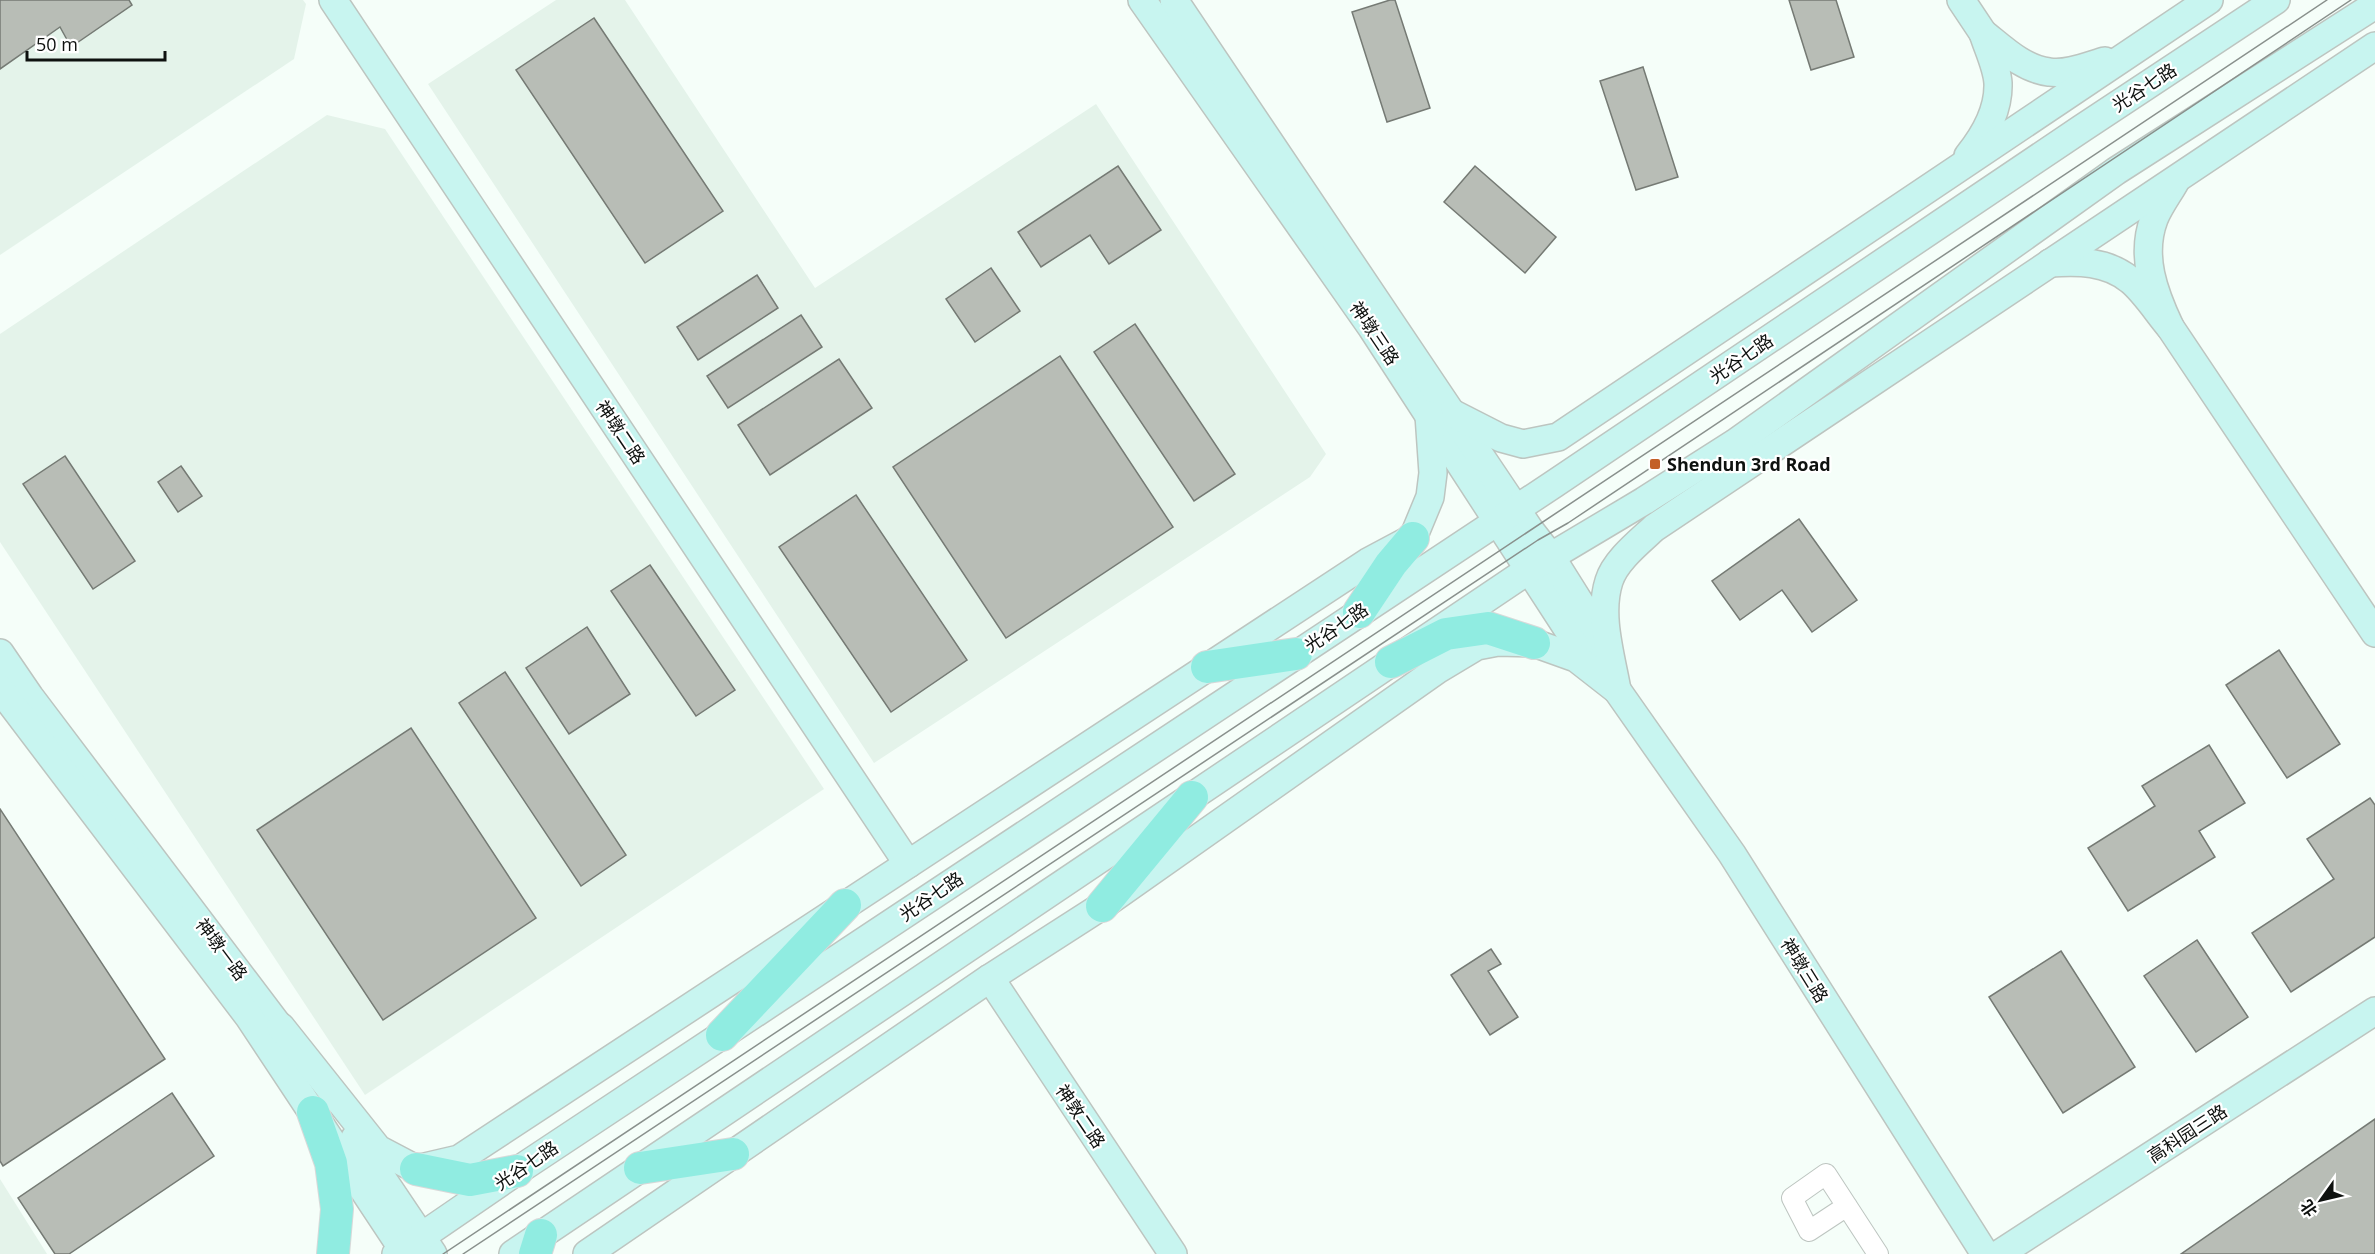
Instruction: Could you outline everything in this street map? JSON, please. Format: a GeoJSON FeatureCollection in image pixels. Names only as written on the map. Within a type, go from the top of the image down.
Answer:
{"type":"FeatureCollection","features":[{"type":"Feature","properties":{"kind":"main road"},"geometry":{"type":"LineString","coordinates":[[1359,612],[1391,564],[1413,537]]}},
{"type":"Feature","properties":{"kind":"main road"},"geometry":{"type":"LineString","coordinates":[[1391,662],[1446,634],[1488,628],[1534,643]]}},
{"type":"Feature","properties":{"kind":"main road"},"geometry":{"type":"LineString","coordinates":[[1207,667],[1296,654]]}},
{"type":"Feature","properties":{"kind":"main road"},"geometry":{"type":"LineString","coordinates":[[1102,906],[1192,797]]}},
{"type":"Feature","properties":{"kind":"main road"},"geometry":{"type":"LineString","coordinates":[[722,1035],[845,905]]}},
{"type":"Feature","properties":{"kind":"main road"},"geometry":{"type":"LineString","coordinates":[[313,1112],[331,1163],[337,1209],[333,1254]]}},
{"type":"Feature","properties":{"kind":"main road"},"geometry":{"type":"LineString","coordinates":[[640,1168],[734,1154]]}},
{"type":"Feature","properties":{"kind":"main road"},"geometry":{"type":"LineString","coordinates":[[416,1169],[470,1180],[517,1171]]}},
{"type":"Feature","properties":{"kind":"street","name":"神墩二路"},"geometry":{"type":"LineString","coordinates":[[333,0],[908,864]]}},
{"type":"Feature","properties":{"kind":"street","name":"神墩三路"},"geometry":{"type":"LineString","coordinates":[[1142,0],[1372,328],[1440,414]]}},
{"type":"Feature","properties":{"kind":"street","name":"神墩三路"},"geometry":{"type":"LineString","coordinates":[[1174,0],[1507,515],[1540,563],[1611,651]]}},
{"type":"Feature","properties":{"kind":"street"},"geometry":{"type":"LineString","coordinates":[[1959,168],[1983,137],[1995,111],[1998,82],[1983,33],[1961,0]]}},
{"type":"Feature","properties":{"kind":"street"},"geometry":{"type":"LineString","coordinates":[[1557,437],[2209,0]]}},
{"type":"Feature","properties":{"kind":"street","name":"光谷七路"},"geometry":{"type":"LineString","coordinates":[[411,1250],[517,1171],[1507,515],[2276,0]]}},
{"type":"Feature","properties":{"kind":"street"},"geometry":{"type":"LineString","coordinates":[[513,1254],[538,1244],[640,1168],[1391,662],[1540,563],[1644,501],[1735,442],[2116,171],[2335,32],[2375,4]]}},
{"type":"Feature","properties":{"kind":"street"},"geometry":{"type":"LineString","coordinates":[[2266,118],[2335,32]]}},
{"type":"Feature","properties":{"kind":"street"},"geometry":{"type":"LineString","coordinates":[[1983,33],[2017,60],[2049,72],[2082,69],[2134,50]]}},
{"type":"Feature","properties":{"kind":"street"},"geometry":{"type":"LineString","coordinates":[[1609,580],[1628,552],[1654,528],[2375,46]]}},
{"type":"Feature","properties":{"kind":"street"},"geometry":{"type":"LineString","coordinates":[[2170,327],[2154,292],[2148,255],[2154,219],[2178,177]]}},
{"type":"Feature","properties":{"kind":"street"},"geometry":{"type":"LineString","coordinates":[[1817,307],[1896,210]]}},
{"type":"Feature","properties":{"kind":"street"},"geometry":{"type":"LineString","coordinates":[[2050,264],[2079,261],[2104,266],[2131,280],[2170,327],[2375,633]]}},
{"type":"Feature","properties":{"kind":"street"},"geometry":{"type":"LineString","coordinates":[[281,1027],[378,1149],[416,1169],[459,1158],[1368,562],[1413,537],[1430,497],[1440,414],[1501,438],[1523,444],[1599,432],[1661,412]]}},
{"type":"Feature","properties":{"kind":"street"},"geometry":{"type":"LineString","coordinates":[[1735,442],[1826,413]]}},
{"type":"Feature","properties":{"kind":"street"},"geometry":{"type":"LineString","coordinates":[[1607,682],[1611,651],[1605,617],[1609,580],[1619,534],[1644,501]]}},
{"type":"Feature","properties":{"kind":"street","name":"神墩三路"},"geometry":{"type":"LineString","coordinates":[[1540,563],[1607,682],[1732,854],[1985,1254]]}},
{"type":"Feature","properties":{"kind":"street"},"geometry":{"type":"LineString","coordinates":[[587,1254],[990,978],[1102,906],[1437,670],[1477,646],[1498,642],[1534,643],[1576,658],[1607,682]]}},
{"type":"Feature","properties":{"kind":"street","name":"神墩一路"},"geometry":{"type":"LineString","coordinates":[[0,653],[30,697],[281,1027],[411,1250]]}},
{"type":"Feature","properties":{"kind":"street","name":"神墩一路"},"geometry":{"type":"LineString","coordinates":[[0,689],[249,1017],[411,1250]]}},
{"type":"Feature","properties":{"kind":"street","name":"神敦二路"},"geometry":{"type":"LineString","coordinates":[[990,978],[1173,1254]]}},
{"type":"Feature","properties":{"kind":"street","name":"高科园三路"},"geometry":{"type":"LineString","coordinates":[[1999,1254],[2375,1011]]}},
{"type":"Feature","properties":{"kind":"street"},"geometry":{"type":"LineString","coordinates":[[1847,1206],[1878,1254]]}},
{"type":"Feature","properties":{"kind":"shaded area"},"geometry":{"type":"Polygon","coordinates":[[[0,0],[303,0],[306,4],[294,59],[0,255],[0,0]]]}},
{"type":"Feature","properties":{"kind":"shaded area"},"geometry":{"type":"Polygon","coordinates":[[[556,0],[625,0],[815,288],[1096,104],[1326,454],[1310,477],[874,763],[428,84],[556,0]]]}},
{"type":"Feature","properties":{"kind":"shaded area"},"geometry":{"type":"Polygon","coordinates":[[[327,115],[385,129],[824,789],[365,1095],[0,542],[0,334],[327,115]]]}},
{"type":"Feature","properties":{"kind":"shaded area"},"geometry":{"type":"Polygon","coordinates":[[[0,1179],[47,1254],[0,1254],[0,1179]]]}},
{"type":"Feature","properties":{"kind":"building"},"geometry":{"type":"Polygon","coordinates":[[[0,0],[129,0],[132,5],[71,47],[60,27],[0,69],[0,0]]]}},
{"type":"Feature","properties":{"kind":"building"},"geometry":{"type":"Polygon","coordinates":[[[1395,0],[1430,108],[1387,122],[1352,12],[1395,0]]]}},
{"type":"Feature","properties":{"kind":"building"},"geometry":{"type":"Polygon","coordinates":[[[1789,0],[1836,0],[1854,57],[1811,70],[1789,0]]]}},
{"type":"Feature","properties":{"kind":"building"},"geometry":{"type":"Polygon","coordinates":[[[594,18],[723,211],[645,263],[516,70],[594,18]]]}},
{"type":"Feature","properties":{"kind":"building"},"geometry":{"type":"Polygon","coordinates":[[[1643,67],[1678,177],[1636,190],[1600,81],[1643,67]]]}},
{"type":"Feature","properties":{"kind":"building"},"geometry":{"type":"Polygon","coordinates":[[[1118,166],[1161,230],[1109,264],[1090,235],[1041,267],[1018,232],[1118,166]]]}},
{"type":"Feature","properties":{"kind":"building"},"geometry":{"type":"Polygon","coordinates":[[[1475,166],[1556,237],[1525,273],[1444,202],[1475,166]]]}},
{"type":"Feature","properties":{"kind":"building"},"geometry":{"type":"Polygon","coordinates":[[[991,268],[1020,311],[975,342],[946,299],[991,268]]]}},
{"type":"Feature","properties":{"kind":"building"},"geometry":{"type":"Polygon","coordinates":[[[757,275],[778,308],[698,360],[677,327],[757,275]]]}},
{"type":"Feature","properties":{"kind":"building"},"geometry":{"type":"Polygon","coordinates":[[[801,315],[822,347],[728,408],[707,376],[801,315]]]}},
{"type":"Feature","properties":{"kind":"building"},"geometry":{"type":"Polygon","coordinates":[[[1135,324],[1235,474],[1194,501],[1094,352],[1135,324]]]}},
{"type":"Feature","properties":{"kind":"building"},"geometry":{"type":"Polygon","coordinates":[[[1060,356],[1173,527],[1006,638],[893,467],[1060,356]]]}},
{"type":"Feature","properties":{"kind":"building"},"geometry":{"type":"Polygon","coordinates":[[[839,359],[872,408],[770,475],[738,425],[839,359]]]}},
{"type":"Feature","properties":{"kind":"building"},"geometry":{"type":"Polygon","coordinates":[[[65,456],[135,561],[93,589],[23,484],[65,456]]]}},
{"type":"Feature","properties":{"kind":"building"},"geometry":{"type":"Polygon","coordinates":[[[181,466],[202,496],[178,512],[158,482],[181,466]]]}},
{"type":"Feature","properties":{"kind":"building"},"geometry":{"type":"Polygon","coordinates":[[[856,495],[967,660],[891,712],[779,547],[856,495]]]}},
{"type":"Feature","properties":{"kind":"building"},"geometry":{"type":"Polygon","coordinates":[[[1799,519],[1857,600],[1812,632],[1782,590],[1740,620],[1712,581],[1799,519]]]}},
{"type":"Feature","properties":{"kind":"building"},"geometry":{"type":"Polygon","coordinates":[[[650,565],[735,690],[696,716],[611,591],[650,565]]]}},
{"type":"Feature","properties":{"kind":"building"},"geometry":{"type":"Polygon","coordinates":[[[587,627],[630,694],[569,734],[526,668],[587,627]]]}},
{"type":"Feature","properties":{"kind":"building"},"geometry":{"type":"Polygon","coordinates":[[[2279,650],[2340,744],[2287,778],[2226,685],[2279,650]]]}},
{"type":"Feature","properties":{"kind":"building"},"geometry":{"type":"Polygon","coordinates":[[[505,672],[626,855],[581,886],[459,703],[505,672]]]}},
{"type":"Feature","properties":{"kind":"building"},"geometry":{"type":"Polygon","coordinates":[[[411,728],[536,918],[383,1020],[257,830],[411,728]]]}},
{"type":"Feature","properties":{"kind":"building"},"geometry":{"type":"Polygon","coordinates":[[[2209,745],[2245,803],[2199,831],[2215,857],[2128,911],[2088,848],[2155,806],[2142,786],[2209,745]]]}},
{"type":"Feature","properties":{"kind":"building"},"geometry":{"type":"Polygon","coordinates":[[[2370,798],[2375,805],[2375,937],[2291,992],[2252,933],[2334,879],[2307,839],[2370,798]]]}},
{"type":"Feature","properties":{"kind":"building"},"geometry":{"type":"Polygon","coordinates":[[[0,809],[165,1059],[3,1166],[0,1161],[0,809]]]}},
{"type":"Feature","properties":{"kind":"building"},"geometry":{"type":"Polygon","coordinates":[[[2197,940],[2248,1017],[2196,1052],[2144,976],[2197,940]]]}},
{"type":"Feature","properties":{"kind":"building"},"geometry":{"type":"Polygon","coordinates":[[[1491,949],[1501,964],[1488,971],[1518,1017],[1490,1035],[1451,975],[1491,949]]]}},
{"type":"Feature","properties":{"kind":"building"},"geometry":{"type":"Polygon","coordinates":[[[2061,951],[2135,1067],[2063,1113],[1989,997],[2061,951]]]}},
{"type":"Feature","properties":{"kind":"building"},"geometry":{"type":"Polygon","coordinates":[[[172,1093],[214,1156],[69,1254],[55,1254],[18,1198],[172,1093]]]}},
{"type":"Feature","properties":{"kind":"building"},"geometry":{"type":"Polygon","coordinates":[[[2375,1119],[2375,1254],[2181,1254],[2375,1119]]]}},
{"type":"Feature","properties":{"kind":"tram line"},"geometry":{"type":"LineString","coordinates":[[443,1254],[2327,0]]}},
{"type":"Feature","properties":{"kind":"tram line"},"geometry":{"type":"LineString","coordinates":[[463,1254],[1538,540],[1568,523],[2351,0]]}},
{"type":"Feature","properties":{"kind":"place","name":"Shendun 3rd Road"},"geometry":{"type":"Point","coordinates":[1655,464]}}]}
